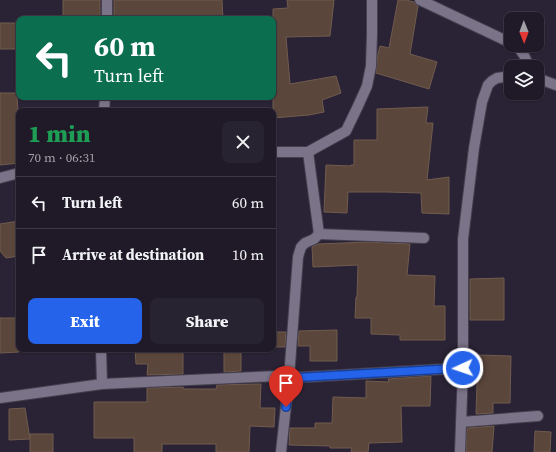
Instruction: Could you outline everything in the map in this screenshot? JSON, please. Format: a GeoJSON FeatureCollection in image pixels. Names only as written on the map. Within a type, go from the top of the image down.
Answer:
{"type":"FeatureCollection","features":[{"type":"Feature","properties":{"kind":"street"},"geometry":{"type":"LineString","coordinates":[[107,0],[107,16]]}},
{"type":"Feature","properties":{"kind":"street"},"geometry":{"type":"LineString","coordinates":[[276,152],[308,152],[346,130],[367,86],[371,66],[372,0]]}},
{"type":"Feature","properties":{"kind":"street"},"geometry":{"type":"LineString","coordinates":[[420,0],[504,40]]}},
{"type":"Feature","properties":{"kind":"street"},"geometry":{"type":"LineString","coordinates":[[460,452],[463,368],[463,239],[482,102],[488,85],[497,78],[504,77]]}},
{"type":"Feature","properties":{"kind":"street"},"geometry":{"type":"LineString","coordinates":[[544,81],[556,85]]}},
{"type":"Feature","properties":{"kind":"street"},"geometry":{"type":"LineString","coordinates":[[308,152],[319,234]]}},
{"type":"Feature","properties":{"kind":"street"},"geometry":{"type":"LineString","coordinates":[[0,178],[16,174]]}},
{"type":"Feature","properties":{"kind":"street"},"geometry":{"type":"LineString","coordinates":[[281,452],[289,378],[298,257],[301,247],[319,234],[424,238]]}},
{"type":"Feature","properties":{"kind":"street"},"geometry":{"type":"LineString","coordinates":[[101,352],[102,384]]}},
{"type":"Feature","properties":{"kind":"street"},"geometry":{"type":"LineString","coordinates":[[0,398],[102,384],[278,376],[289,378],[463,368]]}},
{"type":"Feature","properties":{"kind":"street"},"geometry":{"type":"LineString","coordinates":[[461,422],[538,416]]}},
{"type":"Feature","properties":{"kind":"building"},"geometry":{"type":"Polygon","coordinates":[[[63,0],[100,0],[100,16],[63,16],[63,0]]]}},
{"type":"Feature","properties":{"kind":"building"},"geometry":{"type":"Polygon","coordinates":[[[114,0],[222,0],[223,16],[114,16],[114,0]]]}},
{"type":"Feature","properties":{"kind":"building"},"geometry":{"type":"Polygon","coordinates":[[[287,0],[334,0],[330,36],[286,37],[290,84],[336,76],[341,93],[322,100],[324,112],[276,118],[276,108],[273,108],[273,100],[276,100],[276,16],[273,16],[273,9],[288,8],[287,0]]]}},
{"type":"Feature","properties":{"kind":"building"},"geometry":{"type":"Polygon","coordinates":[[[398,0],[414,2],[418,6],[410,54],[437,62],[429,89],[376,73],[380,46],[389,48],[398,0]]]}},
{"type":"Feature","properties":{"kind":"building"},"geometry":{"type":"Polygon","coordinates":[[[0,23],[16,23],[16,49],[0,49],[0,23]]]}},
{"type":"Feature","properties":{"kind":"building"},"geometry":{"type":"Polygon","coordinates":[[[0,93],[16,93],[18,108],[16,108],[16,163],[0,165],[0,93]]]}},
{"type":"Feature","properties":{"kind":"building"},"geometry":{"type":"Polygon","coordinates":[[[428,107],[426,123],[433,123],[427,180],[449,177],[449,214],[422,213],[421,193],[387,192],[348,192],[347,213],[324,212],[326,165],[354,165],[354,140],[377,140],[377,109],[428,107]]]}},
{"type":"Feature","properties":{"kind":"building"},"geometry":{"type":"Polygon","coordinates":[[[16,221],[16,256],[6,258],[0,251],[0,224],[16,221]]]}},
{"type":"Feature","properties":{"kind":"building"},"geometry":{"type":"Polygon","coordinates":[[[367,242],[410,244],[407,275],[435,276],[434,306],[445,306],[445,340],[400,340],[400,335],[371,334],[371,318],[355,318],[358,265],[313,267],[312,247],[318,244],[367,242]]]}},
{"type":"Feature","properties":{"kind":"building"},"geometry":{"type":"Polygon","coordinates":[[[504,278],[504,320],[470,320],[470,279],[504,278]]]}},
{"type":"Feature","properties":{"kind":"building"},"geometry":{"type":"Polygon","coordinates":[[[0,318],[16,318],[16,352],[19,352],[0,353],[0,318]]]}},
{"type":"Feature","properties":{"kind":"building"},"geometry":{"type":"Polygon","coordinates":[[[337,330],[337,361],[310,361],[310,346],[298,346],[299,331],[337,330]]]}},
{"type":"Feature","properties":{"kind":"building"},"geometry":{"type":"Polygon","coordinates":[[[276,332],[286,332],[285,347],[276,347],[276,332]]]}},
{"type":"Feature","properties":{"kind":"building"},"geometry":{"type":"Polygon","coordinates":[[[135,352],[183,352],[183,374],[147,375],[148,364],[136,364],[135,352]]]}},
{"type":"Feature","properties":{"kind":"building"},"geometry":{"type":"Polygon","coordinates":[[[224,352],[241,352],[241,371],[224,372],[224,352]]]}},
{"type":"Feature","properties":{"kind":"building"},"geometry":{"type":"Polygon","coordinates":[[[478,355],[511,356],[510,403],[493,403],[493,413],[476,414],[478,355]]]}},
{"type":"Feature","properties":{"kind":"building"},"geometry":{"type":"Polygon","coordinates":[[[431,376],[430,406],[401,406],[402,442],[369,443],[368,452],[351,452],[352,448],[330,448],[330,446],[289,445],[290,428],[315,428],[315,423],[332,423],[333,397],[366,398],[366,381],[389,382],[388,379],[431,376]]]}},
{"type":"Feature","properties":{"kind":"building"},"geometry":{"type":"Polygon","coordinates":[[[261,384],[260,408],[275,408],[274,427],[250,426],[249,452],[216,452],[216,444],[162,444],[162,452],[134,452],[134,438],[94,438],[94,402],[147,402],[147,388],[183,387],[184,389],[216,389],[217,385],[261,384]]]}},
{"type":"Feature","properties":{"kind":"building"},"geometry":{"type":"Polygon","coordinates":[[[25,408],[30,439],[9,440],[9,409],[25,408]]]}},
{"type":"Feature","properties":{"kind":"building"},"geometry":{"type":"Polygon","coordinates":[[[494,426],[492,452],[466,452],[467,428],[494,426]]]}},
{"type":"Feature","properties":{"kind":"building"},"geometry":{"type":"Polygon","coordinates":[[[535,431],[551,432],[550,452],[534,452],[535,431]]]}},
{"type":"Feature","properties":{"kind":"building"},"geometry":{"type":"Polygon","coordinates":[[[30,434],[53,434],[53,452],[30,452],[30,434]]]}},
{"type":"Feature","properties":{"kind":"route"},"geometry":{"type":"LineString","coordinates":[[286,407],[289,378],[463,368]]}}]}
